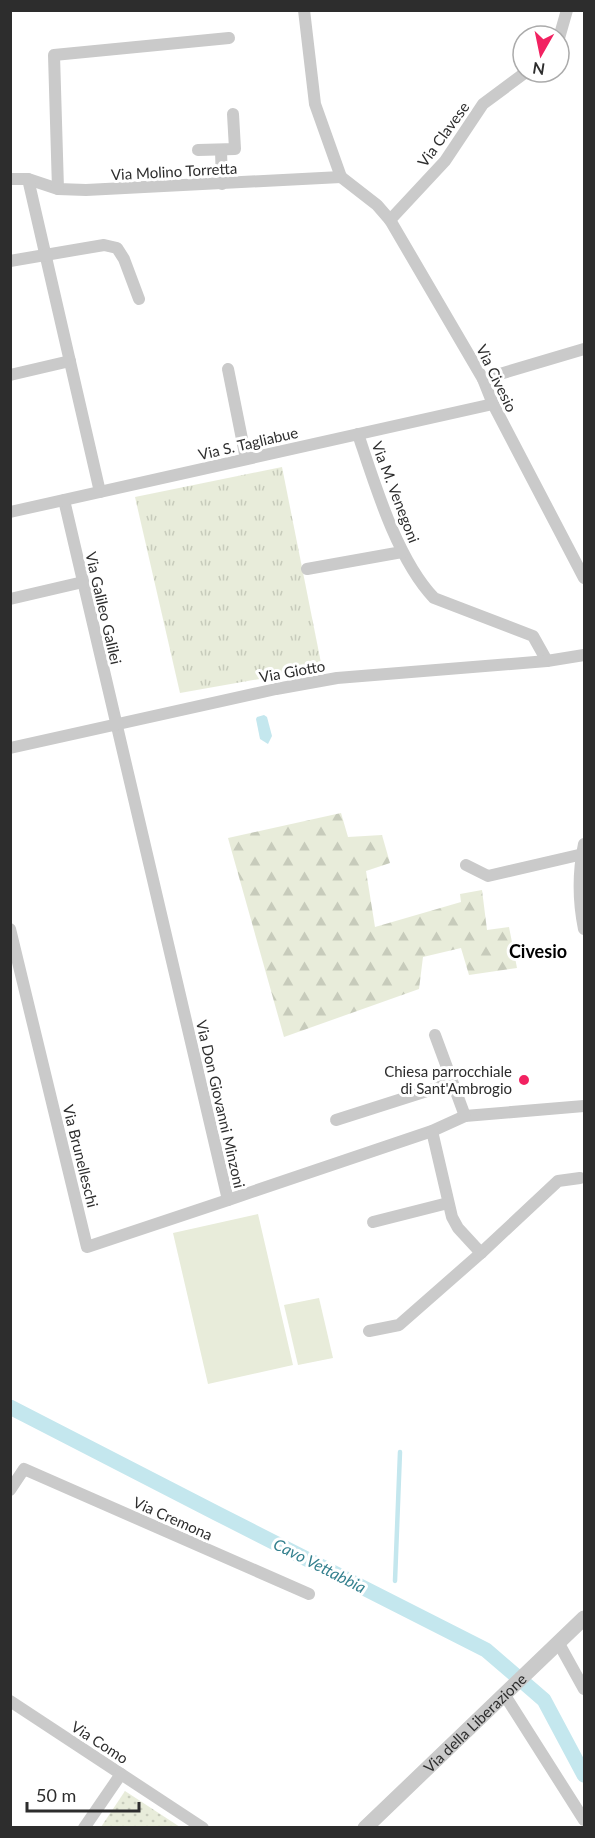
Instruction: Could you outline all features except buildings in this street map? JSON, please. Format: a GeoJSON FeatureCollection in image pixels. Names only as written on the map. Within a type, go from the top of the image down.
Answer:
{"type":"FeatureCollection","features":[{"type":"Feature","properties":{"kind":"street"},"geometry":{"type":"LineString","coordinates":[[304,10],[315,104],[341,177]]}},
{"type":"Feature","properties":{"kind":"street"},"geometry":{"type":"LineString","coordinates":[[58,189],[54,55],[229,38]]}},
{"type":"Feature","properties":{"kind":"street","name":"Via Clavese"},"geometry":{"type":"LineString","coordinates":[[390,220],[446,161],[483,104],[511,83]]}},
{"type":"Feature","properties":{"kind":"street"},"geometry":{"type":"LineString","coordinates":[[198,150],[235,149],[233,114]]}},
{"type":"Feature","properties":{"kind":"street"},"geometry":{"type":"LineString","coordinates":[[221,150],[222,184]]}},
{"type":"Feature","properties":{"kind":"street","name":"Via Molino Torretta"},"geometry":{"type":"LineString","coordinates":[[10,179],[28,179],[58,189],[86,190],[341,177]]}},
{"type":"Feature","properties":{"kind":"street","name":"Via Civesio"},"geometry":{"type":"LineString","coordinates":[[341,177],[377,205],[390,220],[483,379],[492,404],[585,578]]}},
{"type":"Feature","properties":{"kind":"street"},"geometry":{"type":"LineString","coordinates":[[28,179],[100,492]]}},
{"type":"Feature","properties":{"kind":"street"},"geometry":{"type":"LineString","coordinates":[[10,261],[104,245],[117,248],[124,259],[139,299]]}},
{"type":"Feature","properties":{"kind":"street"},"geometry":{"type":"LineString","coordinates":[[483,379],[585,349]]}},
{"type":"Feature","properties":{"kind":"street"},"geometry":{"type":"LineString","coordinates":[[10,375],[70,361]]}},
{"type":"Feature","properties":{"kind":"street"},"geometry":{"type":"LineString","coordinates":[[228,369],[246,459]]}},
{"type":"Feature","properties":{"kind":"street","name":"Via S. Tagliabue"},"geometry":{"type":"LineString","coordinates":[[10,512],[492,404]]}},
{"type":"Feature","properties":{"kind":"street","name":"Via M. Venegoni"},"geometry":{"type":"LineString","coordinates":[[358,434],[402,552],[423,586],[434,598],[532,636],[547,661]]}},
{"type":"Feature","properties":{"kind":"street","name":"Via Galileo Galilei"},"geometry":{"type":"LineString","coordinates":[[64,500],[115,724]]}},
{"type":"Feature","properties":{"kind":"street"},"geometry":{"type":"LineString","coordinates":[[307,569],[402,552]]}},
{"type":"Feature","properties":{"kind":"street"},"geometry":{"type":"LineString","coordinates":[[10,599],[83,582]]}},
{"type":"Feature","properties":{"kind":"street","name":"Via Giotto"},"geometry":{"type":"LineString","coordinates":[[10,748],[276,688],[337,678],[547,661],[585,655]]}},
{"type":"Feature","properties":{"kind":"street","name":"Via Don Giovanni Minzoni"},"geometry":{"type":"LineString","coordinates":[[115,724],[228,1200],[432,1131],[465,1116],[585,1106]]}},
{"type":"Feature","properties":{"kind":"street"},"geometry":{"type":"LineString","coordinates":[[466,865],[488,876],[584,849],[579,888],[580,908],[585,929]]}},
{"type":"Feature","properties":{"kind":"street","name":"Via Brunelleschi"},"geometry":{"type":"LineString","coordinates":[[10,929],[87,1247],[228,1200]]}},
{"type":"Feature","properties":{"kind":"street"},"geometry":{"type":"LineString","coordinates":[[435,1035],[465,1116]]}},
{"type":"Feature","properties":{"kind":"street"},"geometry":{"type":"LineString","coordinates":[[336,1120],[452,1083]]}},
{"type":"Feature","properties":{"kind":"street"},"geometry":{"type":"LineString","coordinates":[[432,1131],[452,1217],[458,1228],[481,1253]]}},
{"type":"Feature","properties":{"kind":"street"},"geometry":{"type":"LineString","coordinates":[[369,1331],[399,1326],[558,1181],[580,1178]]}},
{"type":"Feature","properties":{"kind":"street"},"geometry":{"type":"LineString","coordinates":[[374,1222],[448,1203]]}},
{"type":"Feature","properties":{"kind":"street","name":"Via Cremona"},"geometry":{"type":"LineString","coordinates":[[10,1490],[24,1469],[309,1594]]}},
{"type":"Feature","properties":{"kind":"street","name":"Via della Liberazione"},"geometry":{"type":"LineString","coordinates":[[365,1827],[585,1618]]}},
{"type":"Feature","properties":{"kind":"street"},"geometry":{"type":"LineString","coordinates":[[558,1642],[585,1689]]}},
{"type":"Feature","properties":{"kind":"street"},"geometry":{"type":"LineString","coordinates":[[507,1690],[585,1820]]}},
{"type":"Feature","properties":{"kind":"street","name":"Via Como"},"geometry":{"type":"LineString","coordinates":[[10,1701],[203,1827]]}},
{"type":"Feature","properties":{"kind":"street"},"geometry":{"type":"LineString","coordinates":[[84,1827],[121,1774]]}},
{"type":"Feature","properties":{"kind":"green space"},"geometry":{"type":"Polygon","coordinates":[[[282,467],[322,668],[180,693],[135,497],[282,467]]]}},
{"type":"Feature","properties":{"kind":"green space"},"geometry":{"type":"Polygon","coordinates":[[[341,813],[348,837],[382,835],[390,863],[366,871],[375,927],[461,902],[460,894],[482,890],[487,930],[509,927],[517,968],[469,975],[461,948],[423,957],[419,989],[284,1037],[228,838],[341,813]]]}},
{"type":"Feature","properties":{"kind":"green space"},"geometry":{"type":"Polygon","coordinates":[[[258,1214],[293,1365],[208,1384],[173,1233],[258,1214]]]}},
{"type":"Feature","properties":{"kind":"green space"},"geometry":{"type":"Polygon","coordinates":[[[319,1298],[333,1358],[298,1365],[284,1305],[319,1298]]]}},
{"type":"Feature","properties":{"kind":"green space"},"geometry":{"type":"Polygon","coordinates":[[[125,1791],[180,1827],[101,1827],[125,1791]]]}},
{"type":"Feature","properties":{"kind":"water"},"geometry":{"type":"Polygon","coordinates":[[[264,715],[267,717],[272,736],[268,744],[260,739],[256,719],[264,715]]]}},
{"type":"Feature","properties":{"kind":"waterway","name":"Cavo Vettabbia"},"geometry":{"type":"LineString","coordinates":[[10,1407],[486,1650],[544,1700],[584,1775]]}},
{"type":"Feature","properties":{"kind":"waterway"},"geometry":{"type":"LineString","coordinates":[[395,1581],[400,1452]]}},
{"type":"Feature","properties":{"kind":"place","name":"Chiesa parrocchiale di Sant'Ambrogio"},"geometry":{"type":"Point","coordinates":[524,1080]}},
{"type":"Feature","properties":{"kind":"district","name":"Civesio"},"geometry":{"type":"Point","coordinates":[538,951]}}]}
